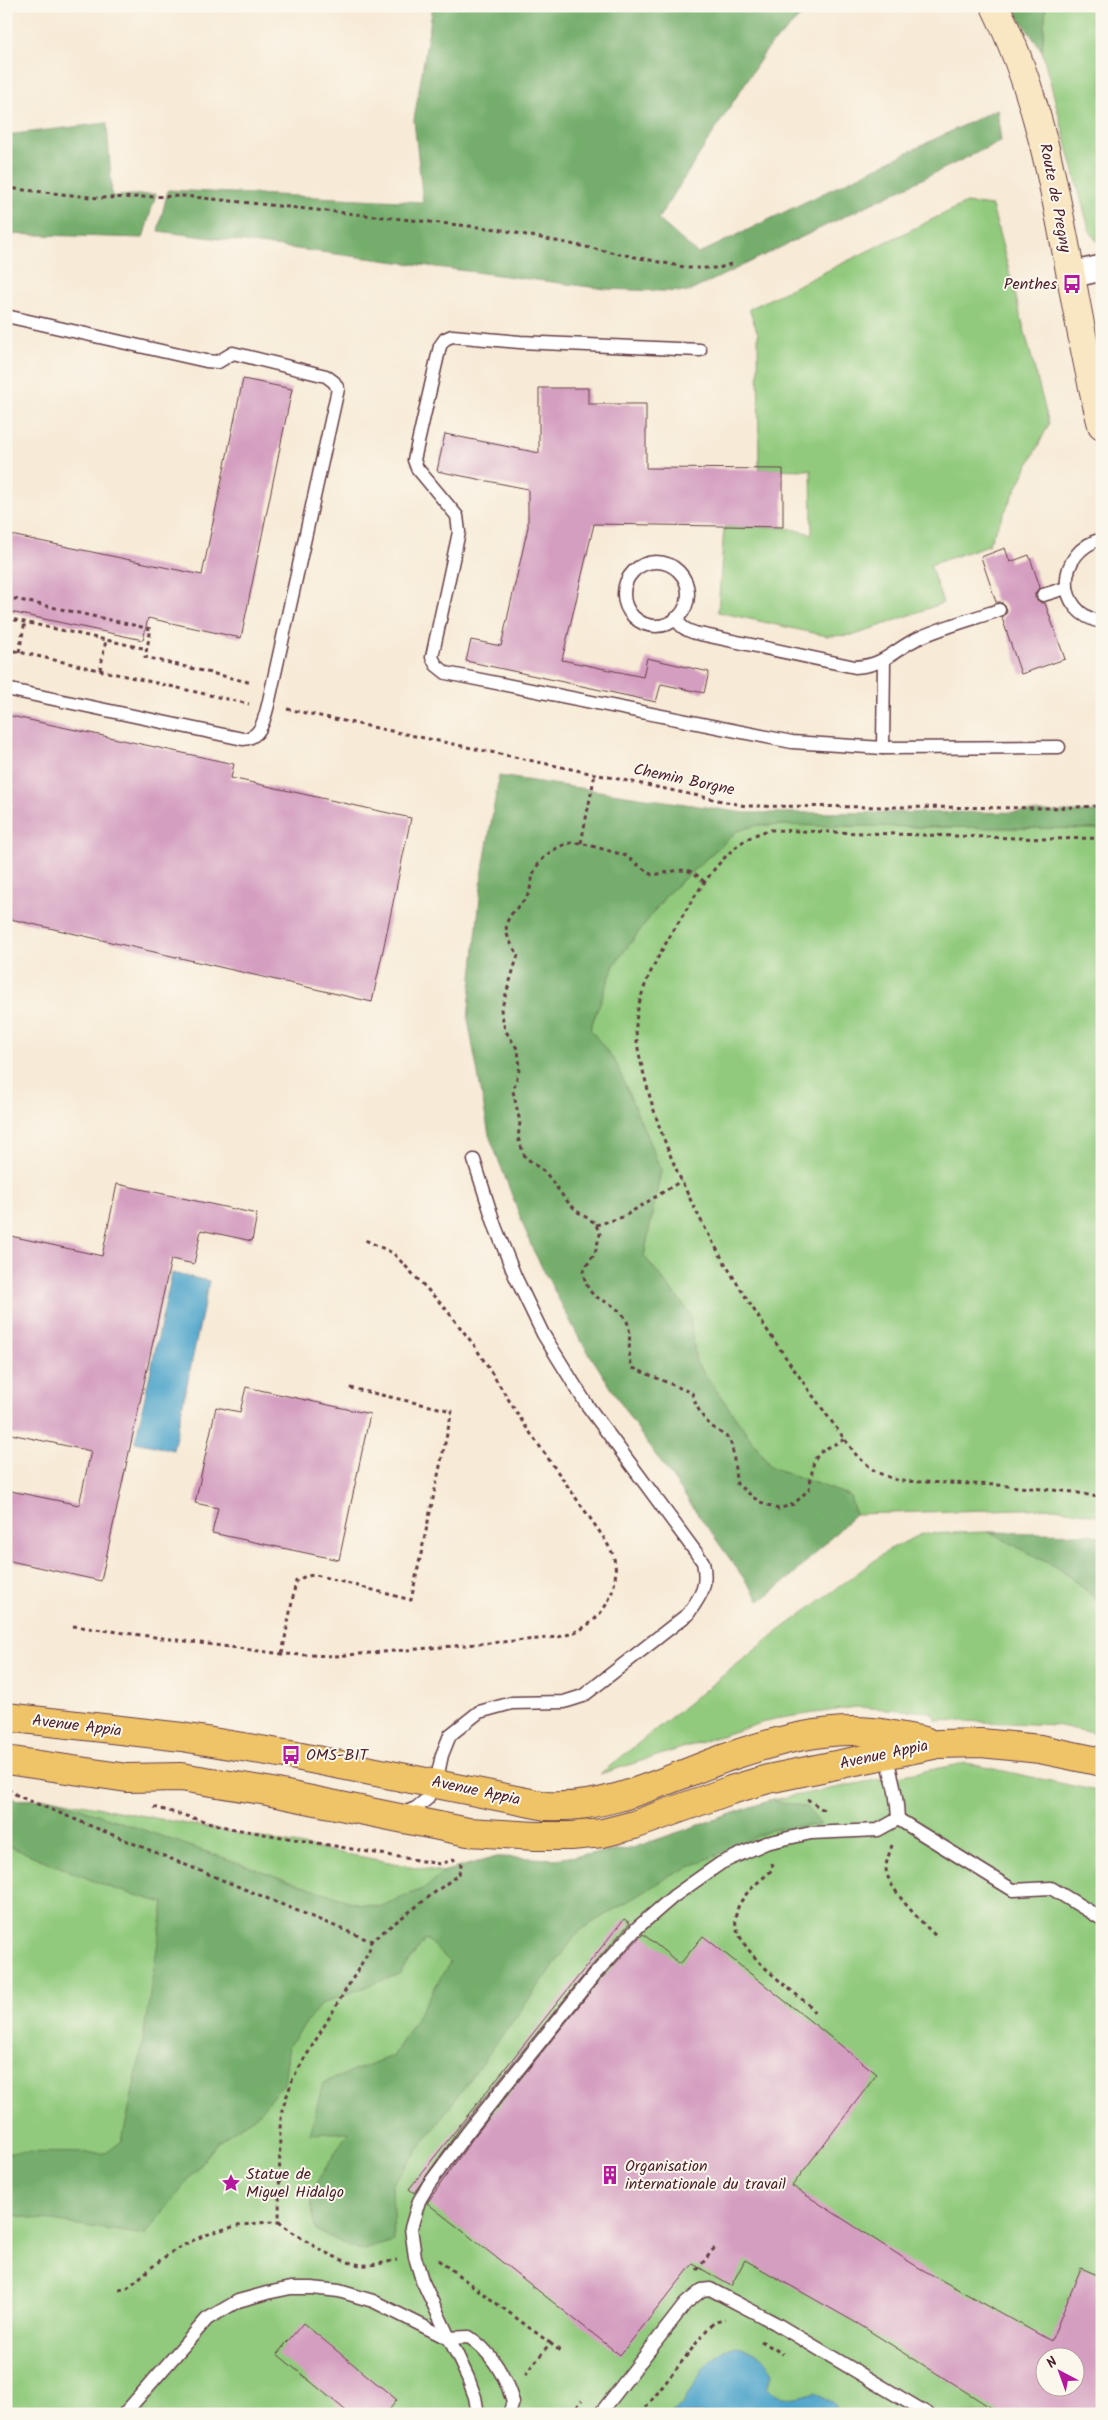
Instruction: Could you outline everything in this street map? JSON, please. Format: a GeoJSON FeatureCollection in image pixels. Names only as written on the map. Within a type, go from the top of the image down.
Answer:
{"type":"FeatureCollection","features":[{"type":"Feature","properties":{"kind":"main road","name":"Avenue Appia"},"geometry":{"type":"LineString","coordinates":[[6,1717],[182,1737],[292,1755],[546,1806],[568,1807],[624,1796],[731,1756],[780,1742],[832,1732],[872,1732],[938,1744]]}},
{"type":"Feature","properties":{"kind":"main road","name":"Avenue Appia"},"geometry":{"type":"LineString","coordinates":[[6,1760],[127,1778],[181,1777],[397,1816],[484,1834],[570,1836],[603,1832],[634,1825],[731,1790],[768,1779],[938,1744],[981,1743],[1040,1749],[1102,1762]]}},
{"type":"Feature","properties":{"kind":"street","name":"Route de Pregny"},"geometry":{"type":"LineString","coordinates":[[995,6],[1022,67],[1038,115],[1049,160],[1070,275],[1102,425]]}},
{"type":"Feature","properties":{"kind":"street"},"geometry":{"type":"LineString","coordinates":[[1070,275],[1102,268]]}},
{"type":"Feature","properties":{"kind":"lane"},"geometry":{"type":"LineString","coordinates":[[6,316],[206,361],[218,362],[233,353],[326,376],[334,382],[338,389],[338,397],[268,705],[260,730],[250,739],[243,739],[6,689]]}},
{"type":"Feature","properties":{"kind":"lane"},"geometry":{"type":"LineString","coordinates":[[700,350],[520,342],[452,336],[445,339],[440,346],[414,460],[417,468],[457,516],[459,532],[432,657],[436,665],[446,673],[792,742],[882,748],[1059,747]]}},
{"type":"Feature","properties":{"kind":"lane"},"geometry":{"type":"LineString","coordinates":[[1102,539],[1087,545],[1073,560],[1066,577],[1066,588],[1082,613],[1102,622]]}},
{"type":"Feature","properties":{"kind":"lane"},"geometry":{"type":"LineString","coordinates":[[650,562],[662,562],[672,566],[680,573],[686,582],[688,592],[687,604],[676,618],[664,625],[655,626],[636,618],[629,610],[625,601],[627,581],[640,566],[650,562]]}},
{"type":"Feature","properties":{"kind":"lane"},"geometry":{"type":"LineString","coordinates":[[1043,595],[1066,588]]}},
{"type":"Feature","properties":{"kind":"lane"},"geometry":{"type":"LineString","coordinates":[[676,618],[684,629],[695,633],[855,668],[870,666],[884,661],[920,637],[999,610]]}},
{"type":"Feature","properties":{"kind":"lane"},"geometry":{"type":"LineString","coordinates":[[882,748],[884,661]]}},
{"type":"Feature","properties":{"kind":"lane"},"geometry":{"type":"LineString","coordinates":[[397,1816],[416,1808],[427,1799],[436,1783],[442,1756],[450,1736],[479,1712],[499,1705],[564,1702],[584,1696],[688,1614],[699,1599],[706,1580],[703,1562],[588,1405],[543,1334],[515,1276],[495,1226],[474,1160]]}},
{"type":"Feature","properties":{"kind":"lane"},"geometry":{"type":"LineString","coordinates":[[885,1755],[892,1773],[898,1802],[898,1819]]}},
{"type":"Feature","properties":{"kind":"lane"},"geometry":{"type":"LineString","coordinates":[[478,2414],[475,2397],[468,2378],[422,2280],[413,2243],[411,2228],[414,2214],[429,2184],[467,2133],[582,1990],[638,1927],[674,1896],[721,1863],[766,1843],[811,1832],[878,1830],[898,1819]]}},
{"type":"Feature","properties":{"kind":"lane"},"geometry":{"type":"LineString","coordinates":[[898,1819],[1013,1890],[1051,1888],[1102,1919]]}},
{"type":"Feature","properties":{"kind":"lane"},"geometry":{"type":"LineString","coordinates":[[124,2414],[208,2319],[238,2301],[267,2292],[298,2288],[339,2291],[373,2301],[448,2338],[469,2337],[488,2353],[500,2371],[511,2395],[512,2408],[509,2414]]}},
{"type":"Feature","properties":{"kind":"lane"},"geometry":{"type":"LineString","coordinates":[[600,2414],[685,2304],[702,2290],[710,2289],[783,2328],[928,2414]]}},
{"type":"Feature","properties":{"kind":"path"},"geometry":{"type":"LineString","coordinates":[[6,188],[99,198],[184,196],[240,201],[497,229],[689,268],[719,268],[734,263]]}},
{"type":"Feature","properties":{"kind":"path"},"geometry":{"type":"LineString","coordinates":[[6,597],[151,628],[145,657],[261,685],[268,705]]}},
{"type":"Feature","properties":{"kind":"path"},"geometry":{"type":"LineString","coordinates":[[6,618],[147,649]]}},
{"type":"Feature","properties":{"kind":"path"},"geometry":{"type":"LineString","coordinates":[[18,652],[25,622]]}},
{"type":"Feature","properties":{"kind":"path"},"geometry":{"type":"LineString","coordinates":[[100,670],[106,640]]}},
{"type":"Feature","properties":{"kind":"path","name":"Chemin Borgne"},"geometry":{"type":"LineString","coordinates":[[6,649],[251,704],[268,705],[746,806],[1047,808],[1102,806]]}},
{"type":"Feature","properties":{"kind":"path"},"geometry":{"type":"LineString","coordinates":[[581,843],[595,774]]}},
{"type":"Feature","properties":{"kind":"path"},"geometry":{"type":"LineString","coordinates":[[1102,838],[1048,839],[771,830],[755,833],[726,857],[704,882],[660,953],[646,984],[636,1026],[640,1058],[653,1109],[681,1181],[724,1261],[769,1331],[857,1456],[876,1472],[899,1481],[1074,1492],[1102,1498]]}},
{"type":"Feature","properties":{"kind":"path"},"geometry":{"type":"LineString","coordinates":[[704,882],[697,874],[685,869],[652,876],[624,855],[576,842],[556,849],[543,858],[534,873],[528,897],[507,921],[507,935],[518,955],[501,1010],[505,1030],[518,1050],[520,1067],[513,1091],[520,1122],[518,1138],[525,1156],[546,1173],[566,1199],[596,1225],[600,1234],[594,1252],[583,1271],[586,1285],[592,1296],[609,1303],[624,1316],[630,1334],[628,1359],[634,1368],[692,1393],[697,1408],[712,1428],[728,1438],[734,1451],[733,1465],[737,1484],[758,1501],[778,1509],[794,1504],[809,1489],[814,1460],[823,1450],[845,1439]]}},
{"type":"Feature","properties":{"kind":"path"},"geometry":{"type":"LineString","coordinates":[[596,1225],[623,1217],[681,1181]]}},
{"type":"Feature","properties":{"kind":"path"},"geometry":{"type":"LineString","coordinates":[[74,1626],[282,1654],[335,1656],[380,1654],[549,1638],[573,1633],[590,1624],[604,1609],[613,1591],[615,1576],[613,1556],[604,1538],[524,1424],[474,1345],[417,1277],[393,1253],[366,1240]]}},
{"type":"Feature","properties":{"kind":"path"},"geometry":{"type":"LineString","coordinates":[[282,1654],[296,1582],[306,1576],[316,1575],[411,1600],[452,1411],[346,1387]]}},
{"type":"Feature","properties":{"kind":"path"},"geometry":{"type":"LineString","coordinates":[[6,1788],[18,1796],[371,1940]]}},
{"type":"Feature","properties":{"kind":"path"},"geometry":{"type":"LineString","coordinates":[[800,1795],[832,1816]]}},
{"type":"Feature","properties":{"kind":"path"},"geometry":{"type":"LineString","coordinates":[[119,2290],[127,2288],[166,2256],[208,2234],[254,2222],[279,2222],[280,2128],[282,2110],[293,2078],[369,1951],[371,1940],[436,1894],[459,1874],[464,1854],[453,1861],[440,1864],[229,1828],[147,1805]]}},
{"type":"Feature","properties":{"kind":"path"},"geometry":{"type":"LineString","coordinates":[[766,1843],[773,1866],[742,1900],[736,1913],[735,1924],[741,1940],[751,1954],[811,2007],[814,2012]]}},
{"type":"Feature","properties":{"kind":"path"},"geometry":{"type":"LineString","coordinates":[[886,1868],[905,1903],[936,1936]]}},
{"type":"Feature","properties":{"kind":"path"},"geometry":{"type":"LineString","coordinates":[[642,2414],[709,2328],[720,2320],[732,2323]]}},
{"type":"Feature","properties":{"kind":"path"},"geometry":{"type":"LineString","coordinates":[[757,2338],[784,2354]]}},
{"type":"Feature","properties":{"kind":"path"},"geometry":{"type":"LineString","coordinates":[[550,2343],[560,2351]]}},
{"type":"Feature","properties":{"kind":"green space"},"geometry":{"type":"Polygon","coordinates":[[[433,6],[628,6],[688,10],[695,6],[811,6],[767,49],[658,219],[698,254],[997,109],[1001,141],[688,292],[606,289],[158,231],[168,190],[423,202],[414,120],[433,6]]]}},
{"type":"Feature","properties":{"kind":"green space"},"geometry":{"type":"Polygon","coordinates":[[[1011,6],[1046,6],[1042,51],[1011,6]]]}},
{"type":"Feature","properties":{"kind":"green space"},"geometry":{"type":"Polygon","coordinates":[[[1046,6],[1102,6],[1102,244],[1095,239],[1089,229],[1042,51],[1046,6]]]}},
{"type":"Feature","properties":{"kind":"green space"},"geometry":{"type":"Polygon","coordinates":[[[107,123],[112,196],[156,194],[143,238],[6,234],[6,135],[107,123]]]}},
{"type":"Feature","properties":{"kind":"green space"},"geometry":{"type":"Polygon","coordinates":[[[966,203],[992,206],[1049,424],[988,545],[930,565],[943,603],[855,635],[827,636],[718,612],[724,527],[783,527],[812,534],[811,470],[759,469],[758,334],[749,309],[966,203]]]}},
{"type":"Feature","properties":{"kind":"green space"},"geometry":{"type":"Polygon","coordinates":[[[499,776],[745,813],[1102,812],[1102,829],[757,825],[737,831],[667,894],[614,965],[590,1029],[616,1063],[661,1170],[644,1256],[689,1312],[696,1362],[771,1467],[850,1496],[855,1514],[792,1576],[760,1601],[640,1433],[578,1336],[532,1248],[489,1135],[468,1019],[482,876],[499,776]]]}},
{"type":"Feature","properties":{"kind":"green space"},"geometry":{"type":"Polygon","coordinates":[[[757,825],[1102,829],[1102,1516],[1055,1508],[855,1514],[850,1496],[771,1467],[696,1362],[689,1312],[644,1256],[661,1170],[590,1029],[614,965],[667,894],[737,831],[757,825]]]}},
{"type":"Feature","properties":{"kind":"green space"},"geometry":{"type":"Polygon","coordinates":[[[989,1532],[1061,1570],[1102,1603],[1102,1735],[1056,1725],[936,1720],[931,1712],[856,1707],[774,1719],[600,1774],[775,1634],[890,1549],[922,1534],[989,1532]]]}},
{"type":"Feature","properties":{"kind":"green space"},"geometry":{"type":"Polygon","coordinates":[[[989,1532],[1090,1534],[1102,1537],[1102,1603],[1061,1570],[989,1532]]]}},
{"type":"Feature","properties":{"kind":"green space"},"geometry":{"type":"Polygon","coordinates":[[[966,1763],[1102,1792],[1102,2414],[6,2414],[6,1795],[16,1800],[54,1799],[442,1872],[497,1857],[555,1859],[630,1849],[772,1800],[966,1763]]]}},
{"type":"Feature","properties":{"kind":"green space"},"geometry":{"type":"Polygon","coordinates":[[[6,1795],[16,1800],[54,1799],[351,1902],[379,1907],[427,1887],[442,1872],[497,1857],[555,1859],[630,1849],[772,1800],[806,1807],[821,1825],[773,1829],[670,1876],[580,1930],[392,2185],[394,2241],[359,2251],[315,2230],[310,2193],[348,2132],[310,2134],[323,2083],[394,2055],[450,1962],[426,1939],[399,1974],[321,2004],[289,2045],[284,2083],[256,2116],[218,2142],[145,2235],[6,2214],[6,2152],[106,2153],[122,2141],[141,2053],[164,1903],[111,1888],[6,1845],[6,1795]]]}},
{"type":"Feature","properties":{"kind":"water"},"geometry":{"type":"Polygon","coordinates":[[[172,1273],[209,1281],[173,1450],[135,1442],[172,1273]]]}},
{"type":"Feature","properties":{"kind":"water"},"geometry":{"type":"Polygon","coordinates":[[[736,2346],[748,2349],[759,2355],[767,2364],[772,2375],[767,2387],[772,2392],[783,2397],[795,2397],[815,2392],[836,2405],[838,2414],[669,2414],[682,2406],[703,2369],[725,2350],[736,2346]]]}},
{"type":"Feature","properties":{"kind":"building"},"geometry":{"type":"Polygon","coordinates":[[[243,379],[292,389],[241,638],[148,618],[143,640],[6,611],[6,534],[202,575],[243,379]]]}},
{"type":"Feature","properties":{"kind":"building"},"geometry":{"type":"Polygon","coordinates":[[[539,388],[588,388],[588,404],[646,404],[646,468],[783,469],[783,527],[594,524],[562,660],[643,677],[647,658],[709,672],[704,693],[661,684],[656,702],[466,661],[471,640],[501,646],[528,527],[528,489],[437,471],[445,434],[539,453],[539,388]]]}},
{"type":"Feature","properties":{"kind":"building"},"geometry":{"type":"Polygon","coordinates":[[[1005,548],[1010,562],[1029,555],[1040,587],[1035,593],[1035,598],[1041,603],[1045,603],[1065,659],[1021,674],[1002,618],[1007,612],[1006,607],[1001,602],[996,602],[981,557],[1005,548]]]}},
{"type":"Feature","properties":{"kind":"building"},"geometry":{"type":"Polygon","coordinates":[[[6,715],[234,764],[231,778],[411,818],[372,1002],[6,918],[6,829],[12,804],[6,803],[6,715]]]}},
{"type":"Feature","properties":{"kind":"building"},"geometry":{"type":"Polygon","coordinates":[[[117,1184],[257,1214],[252,1241],[201,1230],[194,1264],[171,1259],[101,1581],[6,1560],[6,1490],[79,1505],[91,1451],[6,1433],[6,1235],[102,1256],[117,1184]]]}},
{"type":"Feature","properties":{"kind":"building"},"geometry":{"type":"Polygon","coordinates":[[[246,1387],[370,1414],[339,1560],[212,1533],[218,1508],[195,1503],[216,1407],[240,1412],[246,1387]]]}},
{"type":"Feature","properties":{"kind":"building"},"geometry":{"type":"Polygon","coordinates":[[[624,1919],[630,1923],[588,1970],[460,2128],[414,2193],[409,2189],[624,1919]]]}},
{"type":"Feature","properties":{"kind":"building","name":"Organisation internationale du travail"},"geometry":{"type":"Polygon","coordinates":[[[643,1934],[680,1964],[703,1936],[877,2074],[792,2186],[916,2266],[1051,2341],[1081,2268],[1102,2277],[1102,2414],[1001,2414],[860,2325],[745,2260],[731,2286],[693,2264],[620,2355],[427,2203],[473,2138],[600,1980],[643,1934]]]}},
{"type":"Feature","properties":{"kind":"building"},"geometry":{"type":"Polygon","coordinates":[[[303,2323],[397,2400],[386,2414],[350,2414],[277,2354],[303,2323]]]}},
{"type":"Feature","properties":{"kind":"place","name":"Penthes"},"geometry":{"type":"Point","coordinates":[1072,284]}},
{"type":"Feature","properties":{"kind":"place","name":"OMS-BIT"},"geometry":{"type":"Point","coordinates":[291,1755]}},
{"type":"Feature","properties":{"kind":"place","name":"Organisation internationale du travail"},"geometry":{"type":"Point","coordinates":[610,2175]}},
{"type":"Feature","properties":{"kind":"place","name":"Statue de Miguel Hidalgo"},"geometry":{"type":"Point","coordinates":[231,2183]}}]}
